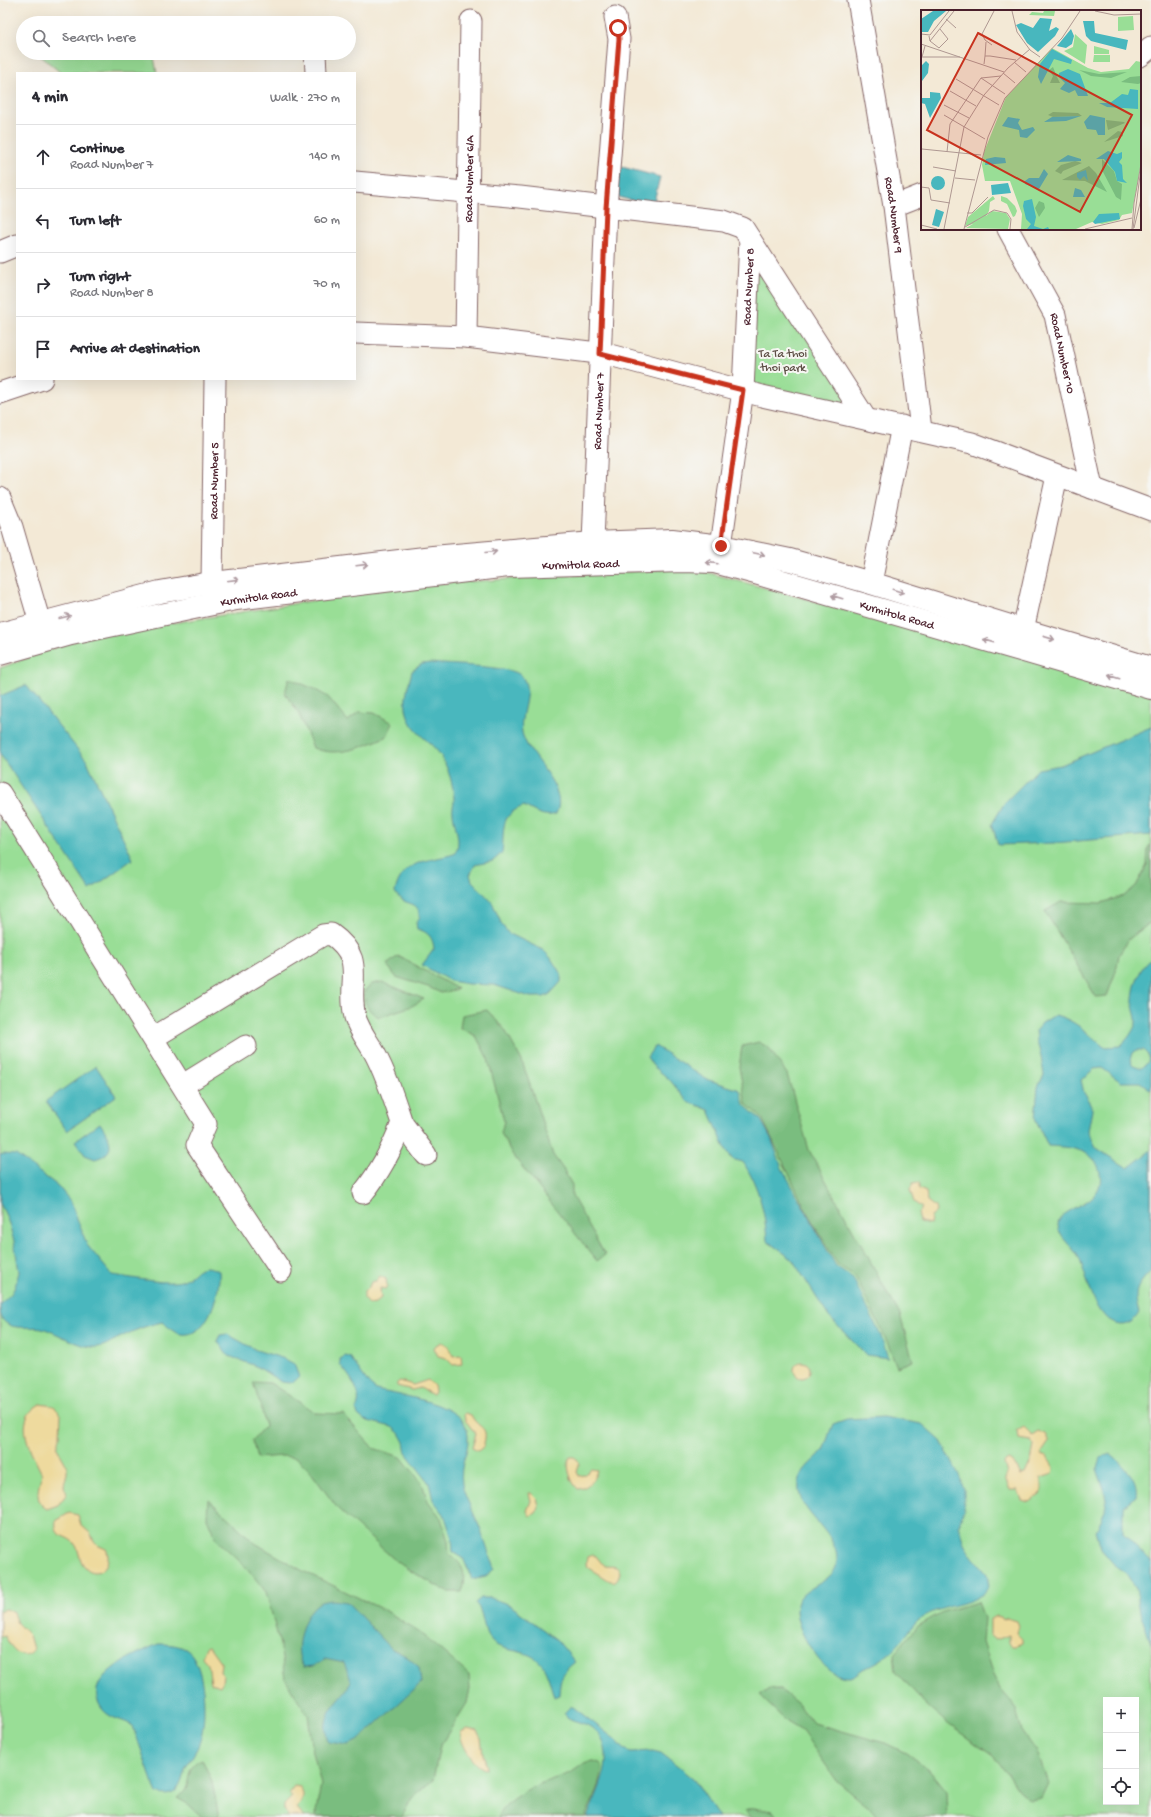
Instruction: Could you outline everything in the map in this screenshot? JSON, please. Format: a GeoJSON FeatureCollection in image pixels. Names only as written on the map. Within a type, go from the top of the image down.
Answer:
{"type":"FeatureCollection","features":[{"type":"Feature","properties":{"kind":"main road","name":"Kurmitola Road"},"geometry":{"type":"LineString","coordinates":[[0,634],[160,592],[212,583],[433,557],[593,543],[672,540],[721,546],[790,560],[1151,668]]}},
{"type":"Feature","properties":{"kind":"main road","name":"Kurmitola Road"},"geometry":{"type":"LineString","coordinates":[[0,654],[71,634],[236,599],[508,566],[684,561],[714,562],[755,573],[1151,688]]}},
{"type":"Feature","properties":{"kind":"street","name":"Road Number 9"},"geometry":{"type":"LineString","coordinates":[[858,0],[894,206],[911,428],[871,583]]}},
{"type":"Feature","properties":{"kind":"street","name":"Road Number 7"},"geometry":{"type":"LineString","coordinates":[[593,543],[606,208],[619,39],[615,17]]}},
{"type":"Feature","properties":{"kind":"street","name":"Road Number 6/A"},"geometry":{"type":"LineString","coordinates":[[466,337],[471,21]]}},
{"type":"Feature","properties":{"kind":"street"},"geometry":{"type":"LineString","coordinates":[[1141,55],[1151,47]]}},
{"type":"Feature","properties":{"kind":"street"},"geometry":{"type":"LineString","coordinates":[[315,60],[316,72]]}},
{"type":"Feature","properties":{"kind":"street"},"geometry":{"type":"LineString","coordinates":[[356,182],[724,221],[743,228],[750,239]]}},
{"type":"Feature","properties":{"kind":"street"},"geometry":{"type":"LineString","coordinates":[[894,206],[921,195]]}},
{"type":"Feature","properties":{"kind":"street","name":"Road Number 10"},"geometry":{"type":"LineString","coordinates":[[1009,230],[1056,315],[1092,488]]}},
{"type":"Feature","properties":{"kind":"street","name":"Road Number 8"},"geometry":{"type":"LineString","coordinates":[[721,546],[743,390],[750,239]]}},
{"type":"Feature","properties":{"kind":"street","name":"Road Number 8"},"geometry":{"type":"LineString","coordinates":[[750,239],[866,419]]}},
{"type":"Feature","properties":{"kind":"street"},"geometry":{"type":"LineString","coordinates":[[0,252],[16,245]]}},
{"type":"Feature","properties":{"kind":"street"},"geometry":{"type":"LineString","coordinates":[[356,333],[466,337],[600,354],[743,390],[972,443],[1151,510]]}},
{"type":"Feature","properties":{"kind":"street"},"geometry":{"type":"LineString","coordinates":[[0,394],[39,380]]}},
{"type":"Feature","properties":{"kind":"street","name":"Road Number 5"},"geometry":{"type":"LineString","coordinates":[[212,583],[215,380]]}},
{"type":"Feature","properties":{"kind":"street"},"geometry":{"type":"LineString","coordinates":[[1023,630],[1057,476]]}},
{"type":"Feature","properties":{"kind":"street"},"geometry":{"type":"LineString","coordinates":[[0,498],[12,527],[40,623]]}},
{"type":"Feature","properties":{"kind":"street"},"geometry":{"type":"LineString","coordinates":[[0,793],[206,1124],[197,1145],[281,1271]]}},
{"type":"Feature","properties":{"kind":"street"},"geometry":{"type":"LineString","coordinates":[[153,1038],[323,935],[332,934],[347,948],[354,961],[352,999],[355,1018],[362,1034],[374,1052],[390,1086],[402,1123],[426,1155]]}},
{"type":"Feature","properties":{"kind":"street"},"geometry":{"type":"LineString","coordinates":[[183,1086],[246,1046]]}},
{"type":"Feature","properties":{"kind":"street"},"geometry":{"type":"LineString","coordinates":[[363,1193],[376,1178],[385,1162],[402,1123]]}},
{"type":"Feature","properties":{"kind":"green space"},"geometry":{"type":"Polygon","coordinates":[[[45,60],[155,60],[157,72],[60,72],[45,60]]]}},
{"type":"Feature","properties":{"kind":"green space","name":"Ta Ta thoi thoi park"},"geometry":{"type":"Polygon","coordinates":[[[754,250],[858,412],[748,388],[754,250]]]}},
{"type":"Feature","properties":{"kind":"green space"},"geometry":{"type":"Polygon","coordinates":[[[691,568],[1151,692],[1151,1817],[0,1817],[0,668],[84,637],[412,585],[691,568]]]}},
{"type":"Feature","properties":{"kind":"green space"},"geometry":{"type":"Polygon","coordinates":[[[289,678],[328,697],[348,721],[359,712],[374,713],[393,723],[387,736],[351,750],[332,752],[313,748],[299,714],[285,693],[289,678]]]}},
{"type":"Feature","properties":{"kind":"green space"},"geometry":{"type":"Polygon","coordinates":[[[1151,845],[1151,922],[1129,939],[1119,955],[1116,971],[1107,996],[1096,997],[1045,911],[1061,902],[1101,903],[1124,896],[1136,886],[1147,865],[1148,847],[1151,845]]]}},
{"type":"Feature","properties":{"kind":"green space"},"geometry":{"type":"Polygon","coordinates":[[[398,956],[458,989],[441,993],[428,987],[396,977],[387,965],[398,956]]]}},
{"type":"Feature","properties":{"kind":"green space"},"geometry":{"type":"Polygon","coordinates":[[[382,982],[424,999],[412,1006],[379,1017],[371,1012],[367,1006],[365,1002],[365,990],[372,984],[382,982]]]}},
{"type":"Feature","properties":{"kind":"green space"},"geometry":{"type":"Polygon","coordinates":[[[487,1010],[505,1030],[522,1061],[553,1155],[572,1185],[572,1196],[605,1255],[597,1261],[512,1154],[501,1133],[504,1121],[488,1059],[476,1036],[460,1028],[462,1015],[487,1010]]]}},
{"type":"Feature","properties":{"kind":"green space"},"geometry":{"type":"Polygon","coordinates":[[[759,1042],[769,1048],[787,1074],[809,1150],[900,1315],[913,1361],[897,1367],[884,1335],[855,1276],[838,1265],[808,1214],[762,1118],[746,1104],[739,1067],[742,1046],[759,1042]]]}},
{"type":"Feature","properties":{"kind":"green space"},"geometry":{"type":"Polygon","coordinates":[[[253,1382],[270,1383],[316,1413],[343,1414],[373,1448],[401,1457],[422,1483],[428,1501],[441,1518],[448,1541],[449,1554],[459,1562],[463,1570],[464,1579],[462,1592],[448,1592],[409,1570],[395,1560],[338,1509],[310,1471],[297,1458],[283,1456],[257,1458],[252,1440],[265,1426],[253,1382]]]}},
{"type":"Feature","properties":{"kind":"green space"},"geometry":{"type":"Polygon","coordinates":[[[208,1499],[255,1543],[303,1571],[390,1613],[426,1637],[469,1675],[470,1688],[467,1703],[440,1746],[433,1780],[412,1798],[402,1817],[315,1817],[321,1784],[313,1752],[308,1715],[285,1679],[280,1645],[266,1592],[247,1568],[216,1539],[207,1518],[208,1499]]]}},
{"type":"Feature","properties":{"kind":"green space"},"geometry":{"type":"Polygon","coordinates":[[[978,1602],[984,1618],[982,1642],[993,1675],[1000,1689],[1016,1710],[1022,1731],[1037,1752],[1048,1783],[1041,1798],[1030,1800],[1018,1790],[1006,1771],[993,1756],[948,1724],[925,1704],[896,1671],[894,1654],[918,1626],[942,1612],[978,1602]]]}},
{"type":"Feature","properties":{"kind":"green space"},"geometry":{"type":"Polygon","coordinates":[[[769,1688],[781,1690],[799,1705],[813,1723],[885,1743],[906,1753],[929,1770],[946,1791],[947,1817],[878,1817],[871,1809],[837,1781],[802,1731],[787,1722],[759,1695],[769,1688]]]}},
{"type":"Feature","properties":{"kind":"green space"},"geometry":{"type":"Polygon","coordinates":[[[202,1759],[212,1781],[219,1817],[202,1817],[188,1804],[177,1798],[186,1788],[192,1767],[197,1761],[202,1759]]]}},
{"type":"Feature","properties":{"kind":"green space"},"geometry":{"type":"Polygon","coordinates":[[[594,1761],[602,1764],[601,1778],[597,1791],[585,1817],[498,1817],[505,1806],[526,1790],[567,1774],[584,1763],[594,1761]]]}},
{"type":"Feature","properties":{"kind":"green space"},"geometry":{"type":"Polygon","coordinates":[[[753,1808],[773,1811],[777,1817],[750,1817],[745,1811],[753,1808]]]}},
{"type":"Feature","properties":{"kind":"sand"},"geometry":{"type":"Polygon","coordinates":[[[919,1182],[919,1189],[926,1192],[927,1201],[935,1207],[936,1212],[931,1216],[930,1224],[920,1222],[918,1213],[922,1208],[914,1202],[910,1190],[913,1183],[919,1182]]]}},
{"type":"Feature","properties":{"kind":"sand"},"geometry":{"type":"Polygon","coordinates":[[[380,1276],[386,1279],[387,1286],[385,1289],[380,1288],[381,1298],[375,1303],[369,1304],[364,1298],[364,1292],[369,1287],[371,1282],[376,1281],[380,1276]]]}},
{"type":"Feature","properties":{"kind":"sand"},"geometry":{"type":"Polygon","coordinates":[[[442,1342],[447,1345],[453,1356],[461,1355],[462,1364],[453,1365],[446,1358],[438,1356],[434,1348],[442,1342]]]}},
{"type":"Feature","properties":{"kind":"sand"},"geometry":{"type":"Polygon","coordinates":[[[799,1362],[805,1362],[810,1367],[808,1376],[805,1378],[799,1378],[794,1373],[794,1367],[799,1362]]]}},
{"type":"Feature","properties":{"kind":"sand"},"geometry":{"type":"Polygon","coordinates":[[[428,1380],[434,1386],[435,1392],[433,1395],[420,1388],[412,1390],[397,1386],[397,1383],[400,1381],[413,1385],[428,1380]]]}},
{"type":"Feature","properties":{"kind":"sand"},"geometry":{"type":"Polygon","coordinates":[[[40,1404],[53,1406],[61,1414],[60,1437],[57,1448],[67,1466],[64,1485],[66,1495],[58,1505],[47,1509],[38,1498],[42,1474],[29,1447],[25,1428],[31,1411],[40,1404]]]}},
{"type":"Feature","properties":{"kind":"sand"},"geometry":{"type":"Polygon","coordinates":[[[466,1413],[471,1415],[484,1431],[485,1440],[483,1447],[478,1451],[472,1448],[476,1434],[465,1420],[464,1414],[466,1413]]]}},
{"type":"Feature","properties":{"kind":"sand"},"geometry":{"type":"Polygon","coordinates":[[[1024,1427],[1032,1435],[1038,1431],[1045,1434],[1049,1442],[1040,1455],[1047,1457],[1054,1468],[1053,1474],[1041,1478],[1041,1493],[1029,1502],[1022,1500],[1018,1490],[1010,1490],[1005,1479],[1007,1474],[1004,1463],[1008,1460],[1014,1463],[1021,1475],[1025,1474],[1031,1461],[1034,1446],[1031,1441],[1018,1439],[1017,1431],[1024,1427]]]}},
{"type":"Feature","properties":{"kind":"sand"},"geometry":{"type":"Polygon","coordinates":[[[570,1457],[574,1457],[578,1460],[579,1465],[577,1472],[579,1476],[585,1475],[591,1469],[597,1470],[592,1480],[581,1489],[578,1489],[573,1483],[568,1469],[570,1457]]]}},
{"type":"Feature","properties":{"kind":"sand"},"geometry":{"type":"Polygon","coordinates":[[[529,1493],[537,1499],[539,1507],[536,1513],[530,1516],[527,1511],[531,1501],[529,1493]]]}},
{"type":"Feature","properties":{"kind":"sand"},"geometry":{"type":"Polygon","coordinates":[[[69,1513],[78,1515],[81,1525],[91,1534],[94,1542],[106,1549],[108,1560],[103,1569],[94,1572],[85,1567],[73,1542],[58,1533],[56,1521],[69,1513]]]}},
{"type":"Feature","properties":{"kind":"sand"},"geometry":{"type":"Polygon","coordinates":[[[592,1555],[596,1556],[604,1566],[614,1566],[619,1569],[620,1572],[616,1580],[609,1580],[586,1565],[587,1557],[592,1555]]]}},
{"type":"Feature","properties":{"kind":"sand"},"geometry":{"type":"Polygon","coordinates":[[[6,1609],[13,1613],[17,1623],[29,1635],[33,1649],[25,1655],[17,1652],[5,1636],[0,1635],[0,1611],[6,1609]]]}},
{"type":"Feature","properties":{"kind":"sand"},"geometry":{"type":"Polygon","coordinates":[[[997,1616],[1002,1620],[1006,1618],[1016,1621],[1018,1626],[1016,1633],[1022,1639],[1022,1643],[1012,1646],[1009,1643],[1009,1635],[996,1640],[990,1635],[990,1619],[997,1616]]]}},
{"type":"Feature","properties":{"kind":"sand"},"geometry":{"type":"Polygon","coordinates":[[[209,1646],[221,1663],[220,1672],[223,1675],[220,1686],[211,1683],[208,1664],[202,1657],[206,1647],[209,1646]]]}},
{"type":"Feature","properties":{"kind":"sand"},"geometry":{"type":"Polygon","coordinates":[[[467,1729],[477,1731],[481,1738],[483,1755],[487,1767],[486,1769],[482,1768],[473,1760],[462,1742],[461,1732],[467,1729]]]}},
{"type":"Feature","properties":{"kind":"sand"},"geometry":{"type":"Polygon","coordinates":[[[294,1786],[300,1787],[302,1790],[303,1798],[297,1808],[305,1817],[288,1817],[284,1809],[284,1805],[292,1797],[288,1794],[294,1786]]]}},
{"type":"Feature","properties":{"kind":"water"},"geometry":{"type":"Polygon","coordinates":[[[622,167],[660,177],[653,206],[614,196],[622,167]]]}},
{"type":"Feature","properties":{"kind":"water"},"geometry":{"type":"Polygon","coordinates":[[[431,663],[503,669],[519,674],[524,680],[526,695],[522,720],[523,736],[533,755],[553,784],[559,804],[556,814],[552,815],[544,815],[524,806],[510,814],[504,825],[502,853],[493,861],[475,865],[470,875],[472,881],[492,902],[502,925],[508,933],[543,950],[550,957],[561,974],[561,982],[550,994],[544,997],[530,997],[494,985],[468,984],[450,981],[422,965],[434,949],[433,942],[430,936],[417,929],[416,922],[420,917],[417,908],[401,899],[395,892],[398,881],[403,873],[425,861],[454,854],[458,845],[453,811],[454,795],[452,783],[444,761],[437,750],[413,726],[409,720],[406,708],[407,692],[412,671],[422,664],[431,663]]]}},
{"type":"Feature","properties":{"kind":"water"},"geometry":{"type":"Polygon","coordinates":[[[26,685],[87,761],[133,859],[90,890],[0,754],[0,696],[26,685]]]}},
{"type":"Feature","properties":{"kind":"water"},"geometry":{"type":"Polygon","coordinates":[[[1151,727],[1151,835],[1054,843],[998,845],[992,824],[1005,802],[1038,769],[1061,765],[1151,727]]]}},
{"type":"Feature","properties":{"kind":"water"},"geometry":{"type":"Polygon","coordinates":[[[1151,959],[1151,1090],[1140,1082],[1121,1082],[1102,1068],[1094,1069],[1081,1080],[1084,1093],[1091,1103],[1092,1110],[1088,1131],[1097,1149],[1128,1168],[1151,1150],[1151,1271],[1142,1281],[1137,1290],[1136,1299],[1139,1313],[1131,1322],[1120,1325],[1111,1322],[1104,1316],[1098,1307],[1077,1254],[1063,1238],[1059,1230],[1058,1225],[1060,1219],[1065,1214],[1081,1205],[1096,1193],[1100,1184],[1100,1173],[1093,1158],[1080,1150],[1048,1146],[1035,1118],[1038,1087],[1044,1075],[1036,1030],[1042,1023],[1055,1015],[1076,1024],[1104,1047],[1120,1046],[1130,1036],[1136,1023],[1133,1006],[1135,986],[1143,967],[1151,959]],[[1136,1050],[1132,1053],[1130,1060],[1133,1065],[1142,1068],[1148,1062],[1149,1056],[1143,1050],[1136,1050]]]}},
{"type":"Feature","properties":{"kind":"water"},"geometry":{"type":"Polygon","coordinates":[[[655,1046],[706,1079],[740,1090],[744,1105],[761,1120],[771,1138],[782,1168],[836,1266],[853,1278],[881,1336],[888,1358],[866,1355],[829,1317],[792,1259],[767,1241],[763,1210],[749,1171],[743,1162],[732,1159],[725,1148],[709,1110],[687,1101],[669,1079],[653,1066],[647,1057],[655,1046]]]}},
{"type":"Feature","properties":{"kind":"water"},"geometry":{"type":"Polygon","coordinates":[[[96,1066],[116,1096],[67,1131],[46,1101],[96,1066]]]}},
{"type":"Feature","properties":{"kind":"water"},"geometry":{"type":"Polygon","coordinates":[[[100,1123],[109,1139],[110,1149],[107,1153],[95,1159],[85,1155],[75,1141],[100,1123]]]}},
{"type":"Feature","properties":{"kind":"water"},"geometry":{"type":"Polygon","coordinates":[[[0,1155],[16,1155],[58,1186],[71,1202],[87,1245],[112,1275],[175,1282],[181,1281],[198,1270],[206,1267],[219,1271],[219,1280],[214,1303],[203,1324],[195,1331],[186,1334],[175,1332],[163,1322],[135,1331],[103,1346],[91,1347],[77,1343],[42,1328],[18,1327],[9,1325],[4,1321],[1,1315],[0,1304],[11,1294],[15,1287],[19,1272],[14,1241],[7,1218],[0,1203],[0,1155]]]}},
{"type":"Feature","properties":{"kind":"water"},"geometry":{"type":"Polygon","coordinates":[[[227,1334],[256,1350],[285,1359],[294,1364],[299,1377],[289,1383],[281,1382],[258,1367],[229,1356],[217,1341],[220,1335],[227,1334]]]}},
{"type":"Feature","properties":{"kind":"water"},"geometry":{"type":"Polygon","coordinates":[[[345,1356],[350,1357],[369,1384],[376,1390],[431,1402],[457,1415],[465,1425],[468,1442],[461,1476],[462,1484],[465,1495],[481,1531],[494,1569],[486,1576],[472,1579],[463,1558],[453,1552],[452,1538],[444,1514],[433,1500],[429,1483],[406,1453],[404,1442],[399,1433],[392,1427],[364,1420],[358,1415],[356,1410],[358,1403],[357,1391],[352,1380],[340,1364],[340,1359],[345,1356]]]}},
{"type":"Feature","properties":{"kind":"water"},"geometry":{"type":"Polygon","coordinates":[[[883,1417],[922,1424],[941,1441],[959,1475],[964,1490],[964,1509],[959,1525],[963,1541],[969,1552],[987,1574],[989,1586],[983,1594],[974,1599],[930,1613],[922,1618],[887,1655],[853,1676],[844,1677],[829,1670],[817,1657],[805,1639],[797,1616],[797,1602],[808,1590],[830,1576],[835,1569],[837,1561],[835,1549],[830,1539],[802,1500],[799,1490],[800,1478],[804,1470],[823,1450],[833,1424],[847,1419],[883,1417]]]}},
{"type":"Feature","properties":{"kind":"water"},"geometry":{"type":"Polygon","coordinates":[[[1110,1454],[1129,1472],[1135,1483],[1136,1496],[1123,1506],[1123,1533],[1151,1562],[1151,1645],[1140,1612],[1136,1589],[1127,1575],[1117,1568],[1101,1549],[1096,1531],[1107,1506],[1104,1489],[1097,1469],[1100,1457],[1110,1454]]]}},
{"type":"Feature","properties":{"kind":"water"},"geometry":{"type":"Polygon","coordinates":[[[481,1598],[491,1598],[510,1605],[557,1640],[575,1662],[564,1672],[562,1676],[559,1695],[554,1697],[542,1664],[537,1660],[531,1656],[509,1650],[492,1642],[486,1632],[480,1611],[475,1603],[481,1598]]]}},
{"type":"Feature","properties":{"kind":"water"},"geometry":{"type":"Polygon","coordinates":[[[333,1600],[347,1602],[392,1649],[406,1656],[419,1667],[421,1683],[358,1741],[348,1745],[328,1742],[326,1730],[327,1719],[330,1711],[346,1691],[349,1684],[350,1677],[344,1663],[325,1659],[314,1666],[304,1667],[300,1661],[299,1652],[301,1632],[304,1622],[309,1614],[321,1602],[333,1600]]]}},
{"type":"Feature","properties":{"kind":"water"},"geometry":{"type":"Polygon","coordinates":[[[158,1644],[181,1647],[192,1655],[200,1674],[204,1699],[202,1735],[199,1744],[186,1768],[180,1786],[174,1793],[165,1795],[157,1793],[133,1726],[106,1713],[97,1698],[98,1687],[103,1677],[113,1668],[158,1644]]]}},
{"type":"Feature","properties":{"kind":"water"},"geometry":{"type":"Polygon","coordinates":[[[570,1707],[573,1707],[616,1740],[624,1749],[631,1752],[653,1751],[661,1753],[694,1779],[719,1817],[587,1817],[601,1783],[606,1759],[605,1748],[601,1737],[592,1728],[586,1724],[567,1717],[564,1713],[570,1707]]]}},
{"type":"Feature","properties":{"kind":"route"},"geometry":{"type":"LineString","coordinates":[[618,28],[619,39],[606,208],[600,354],[606,354],[743,390],[721,546]]}}]}
